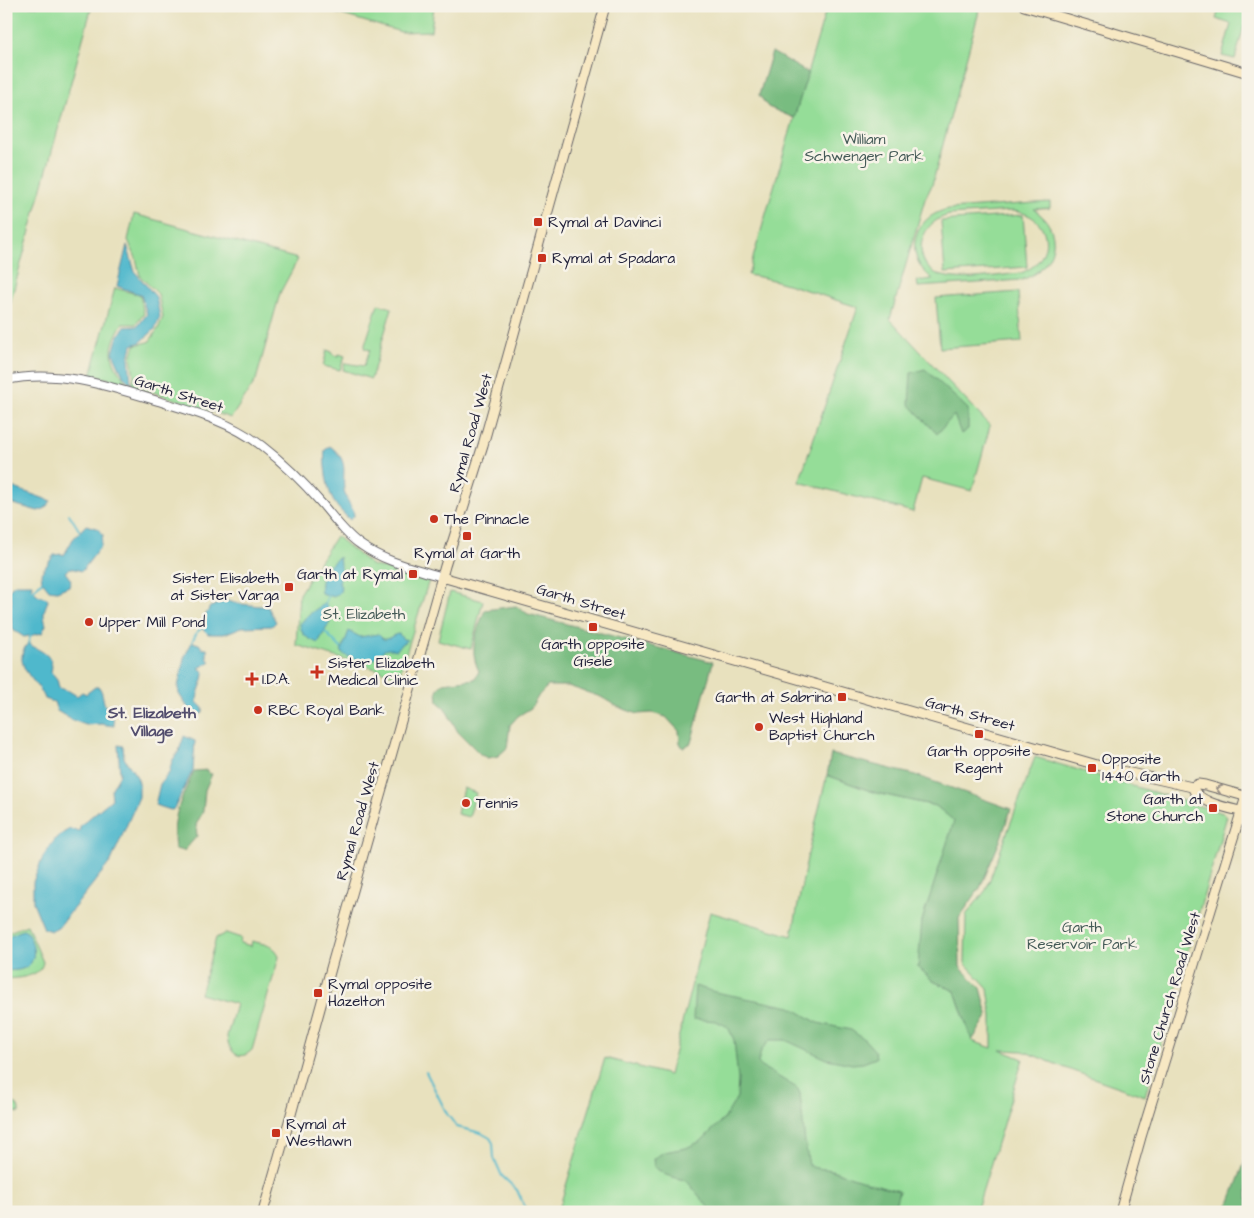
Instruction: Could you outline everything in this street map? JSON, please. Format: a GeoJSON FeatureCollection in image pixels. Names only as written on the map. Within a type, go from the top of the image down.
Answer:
{"type":"FeatureCollection","features":[{"type":"Feature","properties":{"kind":"main road","name":"Rymal Road West"},"geometry":{"type":"LineString","coordinates":[[263,1212],[442,576],[483,445],[605,6]]}},
{"type":"Feature","properties":{"kind":"main road"},"geometry":{"type":"LineString","coordinates":[[1024,6],[1248,72]]}},
{"type":"Feature","properties":{"kind":"main road","name":"Garth Street"},"geometry":{"type":"LineString","coordinates":[[442,576],[1099,765],[1192,787],[1198,784],[1205,785],[1247,796]]}},
{"type":"Feature","properties":{"kind":"main road","name":"Garth Street"},"geometry":{"type":"LineString","coordinates":[[1192,787],[1200,799],[1244,812]]}},
{"type":"Feature","properties":{"kind":"main road","name":"Stone Church Road West"},"geometry":{"type":"LineString","coordinates":[[1120,1212],[1144,1128],[1244,812],[1247,796]]}},
{"type":"Feature","properties":{"kind":"street","name":"Garth Street"},"geometry":{"type":"LineString","coordinates":[[6,380],[44,376],[86,380],[224,422],[250,437],[274,455],[350,536],[362,546],[386,559],[442,576]]}},
{"type":"Feature","properties":{"kind":"green space"},"geometry":{"type":"Polygon","coordinates":[[[6,6],[92,6],[6,318],[6,6]]]}},
{"type":"Feature","properties":{"kind":"green space"},"geometry":{"type":"Polygon","coordinates":[[[312,6],[434,6],[431,31],[401,32],[312,6]]]}},
{"type":"Feature","properties":{"kind":"green space","name":"William Schwenger Park"},"geometry":{"type":"Polygon","coordinates":[[[827,6],[979,6],[932,185],[925,199],[890,319],[990,426],[972,491],[922,478],[913,512],[799,482],[858,307],[790,285],[748,275],[827,6]]]}},
{"type":"Feature","properties":{"kind":"green space"},"geometry":{"type":"Polygon","coordinates":[[[1220,6],[1248,6],[1248,23],[1245,23],[1235,59],[1222,56],[1231,24],[1216,19],[1220,6]]]}},
{"type":"Feature","properties":{"kind":"green space"},"geometry":{"type":"Polygon","coordinates":[[[772,52],[808,73],[794,118],[768,107],[759,95],[772,52]]]}},
{"type":"Feature","properties":{"kind":"green space"},"geometry":{"type":"Polygon","coordinates":[[[1050,202],[1050,208],[1034,209],[1050,226],[1053,236],[1051,254],[1040,269],[1022,280],[918,287],[917,281],[933,279],[923,270],[917,260],[916,238],[920,228],[927,220],[936,213],[949,209],[1050,202]],[[1011,211],[950,215],[938,219],[924,235],[921,245],[922,255],[926,264],[933,271],[951,278],[1021,273],[1033,266],[1041,258],[1045,248],[1042,228],[1035,220],[1025,214],[1011,211]]]}},
{"type":"Feature","properties":{"kind":"green space"},"geometry":{"type":"Polygon","coordinates":[[[134,214],[298,259],[280,293],[256,380],[231,418],[132,385],[134,377],[131,357],[135,345],[149,342],[158,329],[163,317],[158,294],[140,276],[136,258],[128,240],[134,214]]]}},
{"type":"Feature","properties":{"kind":"green space"},"geometry":{"type":"Polygon","coordinates":[[[1023,215],[1027,267],[945,273],[941,221],[1023,215]]]}},
{"type":"Feature","properties":{"kind":"green space"},"geometry":{"type":"Polygon","coordinates":[[[115,288],[140,295],[144,314],[136,324],[122,324],[112,348],[114,361],[127,383],[91,375],[115,288]]]}},
{"type":"Feature","properties":{"kind":"green space"},"geometry":{"type":"Polygon","coordinates":[[[1018,292],[1022,342],[940,348],[936,298],[1018,292]]]}},
{"type":"Feature","properties":{"kind":"green space"},"geometry":{"type":"Polygon","coordinates":[[[378,304],[392,308],[371,379],[343,370],[345,363],[364,366],[370,350],[364,348],[378,304]]]}},
{"type":"Feature","properties":{"kind":"green space"},"geometry":{"type":"Polygon","coordinates":[[[327,350],[338,357],[339,354],[345,356],[340,370],[323,366],[327,350]]]}},
{"type":"Feature","properties":{"kind":"green space"},"geometry":{"type":"Polygon","coordinates":[[[925,369],[968,409],[968,429],[961,434],[954,415],[937,434],[909,404],[911,373],[925,369]]]}},
{"type":"Feature","properties":{"kind":"green space","name":"St. Elizabeth"},"geometry":{"type":"Polygon","coordinates":[[[336,536],[371,565],[429,580],[399,676],[296,645],[299,594],[336,536]]]}},
{"type":"Feature","properties":{"kind":"green space"},"geometry":{"type":"Polygon","coordinates":[[[450,592],[483,601],[471,649],[438,640],[450,592]]]}},
{"type":"Feature","properties":{"kind":"green space"},"geometry":{"type":"Polygon","coordinates":[[[516,606],[528,614],[713,662],[691,743],[683,748],[680,743],[679,731],[666,717],[652,713],[638,714],[618,707],[601,697],[568,686],[548,686],[539,695],[531,708],[518,716],[510,725],[507,748],[498,756],[488,758],[481,755],[458,732],[445,708],[438,702],[437,690],[443,683],[475,679],[479,671],[474,655],[475,640],[485,610],[516,606]]]}},
{"type":"Feature","properties":{"kind":"green space"},"geometry":{"type":"Polygon","coordinates":[[[831,754],[915,775],[1011,809],[980,888],[959,918],[960,967],[981,988],[988,1015],[972,1041],[955,991],[933,981],[918,967],[922,921],[954,821],[936,806],[876,793],[827,775],[831,754]]]}},
{"type":"Feature","properties":{"kind":"green space","name":"Garth Reservoir Park"},"geometry":{"type":"Polygon","coordinates":[[[1035,757],[1223,813],[1227,816],[1145,1096],[1023,1051],[1001,1050],[1023,1059],[976,1212],[558,1212],[605,1058],[669,1075],[710,912],[792,936],[807,858],[827,775],[876,793],[936,806],[955,821],[922,921],[933,981],[955,991],[972,1041],[992,1048],[992,1016],[988,988],[965,963],[966,915],[986,890],[1035,757]]]}},
{"type":"Feature","properties":{"kind":"green space"},"geometry":{"type":"Polygon","coordinates":[[[208,770],[208,773],[212,774],[205,790],[203,811],[196,825],[197,836],[184,851],[175,849],[174,827],[181,800],[194,771],[208,770]]]}},
{"type":"Feature","properties":{"kind":"green space","name":"Tennis"},"geometry":{"type":"Polygon","coordinates":[[[463,788],[476,793],[469,817],[457,814],[463,788]]]}},
{"type":"Feature","properties":{"kind":"green space"},"geometry":{"type":"Polygon","coordinates":[[[27,925],[43,962],[34,974],[6,979],[6,933],[27,925]]]}},
{"type":"Feature","properties":{"kind":"green space"},"geometry":{"type":"Polygon","coordinates":[[[226,933],[241,938],[240,943],[251,946],[252,941],[272,947],[279,957],[252,1050],[243,1055],[235,1054],[227,1036],[236,1004],[200,994],[216,938],[226,933]]]}},
{"type":"Feature","properties":{"kind":"green space"},"geometry":{"type":"Polygon","coordinates":[[[695,986],[715,992],[791,1007],[818,1023],[851,1030],[865,1040],[875,1051],[876,1058],[863,1063],[852,1064],[827,1059],[785,1040],[770,1040],[761,1051],[758,1063],[797,1088],[800,1093],[809,1165],[832,1170],[899,1191],[893,1212],[712,1212],[687,1181],[666,1175],[654,1167],[653,1159],[664,1152],[686,1148],[701,1141],[725,1118],[737,1097],[738,1079],[734,1040],[728,1027],[716,1021],[693,1019],[695,986]]]}},
{"type":"Feature","properties":{"kind":"green space"},"geometry":{"type":"Polygon","coordinates":[[[6,1098],[16,1104],[19,1113],[14,1112],[6,1131],[6,1098]]]}},
{"type":"Feature","properties":{"kind":"green space"},"geometry":{"type":"Polygon","coordinates":[[[1246,1159],[1248,1160],[1248,1212],[1232,1212],[1229,1204],[1246,1159]]]}},
{"type":"Feature","properties":{"kind":"water"},"geometry":{"type":"Polygon","coordinates":[[[127,245],[135,272],[156,297],[160,317],[155,329],[141,342],[132,345],[129,358],[131,384],[124,377],[113,353],[117,339],[124,327],[138,326],[147,314],[141,295],[117,286],[127,245]]]}},
{"type":"Feature","properties":{"kind":"water"},"geometry":{"type":"Polygon","coordinates":[[[330,446],[337,452],[343,463],[345,494],[354,513],[350,520],[332,498],[329,487],[325,467],[325,450],[330,446]]]}},
{"type":"Feature","properties":{"kind":"water"},"geometry":{"type":"Polygon","coordinates":[[[6,485],[51,501],[44,509],[38,511],[6,502],[6,485]]]}},
{"type":"Feature","properties":{"kind":"water"},"geometry":{"type":"Polygon","coordinates":[[[86,525],[99,529],[103,535],[101,546],[82,571],[70,568],[65,572],[71,580],[69,586],[57,591],[49,590],[42,581],[41,573],[54,555],[64,555],[73,539],[86,525]]]}},
{"type":"Feature","properties":{"kind":"water"},"geometry":{"type":"Polygon","coordinates":[[[339,557],[341,573],[339,583],[341,587],[340,592],[334,597],[321,593],[321,581],[327,568],[339,557]]]}},
{"type":"Feature","properties":{"kind":"water"},"geometry":{"type":"Polygon","coordinates":[[[15,584],[32,584],[31,589],[38,595],[47,598],[48,601],[44,613],[46,625],[42,633],[24,637],[13,630],[9,608],[12,599],[9,595],[9,589],[15,584]]]}},
{"type":"Feature","properties":{"kind":"water"},"geometry":{"type":"Polygon","coordinates":[[[227,601],[268,607],[276,622],[272,626],[242,627],[224,634],[208,634],[202,628],[210,607],[227,601]]]}},
{"type":"Feature","properties":{"kind":"water"},"geometry":{"type":"Polygon","coordinates":[[[325,603],[330,612],[330,622],[318,643],[304,634],[300,624],[308,615],[325,603]]]}},
{"type":"Feature","properties":{"kind":"water"},"geometry":{"type":"Polygon","coordinates":[[[349,631],[360,637],[378,634],[383,639],[399,634],[403,639],[408,640],[401,644],[397,650],[387,649],[372,660],[360,660],[346,656],[341,652],[349,631]]]}},
{"type":"Feature","properties":{"kind":"water"},"geometry":{"type":"Polygon","coordinates":[[[192,642],[199,644],[203,649],[207,649],[207,658],[210,662],[199,668],[204,672],[197,698],[197,702],[203,708],[203,712],[199,716],[192,714],[179,694],[178,687],[184,658],[192,642]]]}},
{"type":"Feature","properties":{"kind":"water"},"geometry":{"type":"Polygon","coordinates":[[[28,643],[49,657],[52,666],[51,672],[57,679],[59,688],[77,696],[82,692],[86,694],[95,687],[99,687],[105,705],[113,718],[114,726],[101,724],[86,725],[72,720],[57,711],[54,702],[45,699],[24,666],[22,659],[23,651],[28,643]]]}},
{"type":"Feature","properties":{"kind":"water"},"geometry":{"type":"Polygon","coordinates":[[[184,736],[195,741],[193,770],[174,809],[171,810],[155,805],[160,784],[169,773],[172,761],[179,751],[184,736]]]}},
{"type":"Feature","properties":{"kind":"water"},"geometry":{"type":"Polygon","coordinates":[[[118,745],[123,746],[124,758],[137,777],[139,797],[111,861],[58,928],[52,931],[44,929],[33,902],[33,882],[43,857],[56,838],[69,829],[79,831],[81,825],[112,799],[111,790],[120,774],[118,745]]]}},
{"type":"Feature","properties":{"kind":"water"},"geometry":{"type":"Polygon","coordinates":[[[23,930],[27,932],[32,942],[34,953],[31,963],[20,970],[6,971],[6,937],[23,930]]]}},
{"type":"Feature","properties":{"kind":"waterway"},"geometry":{"type":"LineString","coordinates":[[69,514],[79,530]]}},
{"type":"Feature","properties":{"kind":"waterway"},"geometry":{"type":"LineString","coordinates":[[32,592],[42,581]]}},
{"type":"Feature","properties":{"kind":"waterway"},"geometry":{"type":"LineString","coordinates":[[325,603],[328,596]]}},
{"type":"Feature","properties":{"kind":"waterway"},"geometry":{"type":"LineString","coordinates":[[192,642],[197,632],[202,628]]}},
{"type":"Feature","properties":{"kind":"waterway"},"geometry":{"type":"LineString","coordinates":[[325,632],[341,648]]}},
{"type":"Feature","properties":{"kind":"waterway"},"geometry":{"type":"LineString","coordinates":[[28,643],[31,635]]}},
{"type":"Feature","properties":{"kind":"waterway"},"geometry":{"type":"LineString","coordinates":[[426,1072],[447,1114],[457,1127],[481,1133],[490,1138],[493,1143],[494,1158],[502,1176],[517,1190],[527,1212]]}},
{"type":"Feature","properties":{"kind":"place","name":"Rymal at Davinci"},"geometry":{"type":"Point","coordinates":[538,222]}},
{"type":"Feature","properties":{"kind":"place","name":"Rymal at Spadara"},"geometry":{"type":"Point","coordinates":[542,258]}},
{"type":"Feature","properties":{"kind":"place","name":"The Pinnacle"},"geometry":{"type":"Point","coordinates":[434,519]}},
{"type":"Feature","properties":{"kind":"place","name":"Rymal at Garth"},"geometry":{"type":"Point","coordinates":[467,536]}},
{"type":"Feature","properties":{"kind":"place","name":"Garth at Rymal"},"geometry":{"type":"Point","coordinates":[413,574]}},
{"type":"Feature","properties":{"kind":"place","name":"Sister Elisabeth at Sister Varga"},"geometry":{"type":"Point","coordinates":[289,587]}},
{"type":"Feature","properties":{"kind":"place","name":"Upper Mill Pond"},"geometry":{"type":"Point","coordinates":[89,622]}},
{"type":"Feature","properties":{"kind":"place","name":"Garth opposite Gisele"},"geometry":{"type":"Point","coordinates":[593,627]}},
{"type":"Feature","properties":{"kind":"place","name":"Sister Elizabeth Medical Clinic"},"geometry":{"type":"Point","coordinates":[317,672]}},
{"type":"Feature","properties":{"kind":"place","name":"I.D.A."},"geometry":{"type":"Point","coordinates":[252,679]}},
{"type":"Feature","properties":{"kind":"place","name":"Garth at Sabrina"},"geometry":{"type":"Point","coordinates":[842,697]}},
{"type":"Feature","properties":{"kind":"place","name":"RBC Royal Bank"},"geometry":{"type":"Point","coordinates":[258,710]}},
{"type":"Feature","properties":{"kind":"place","name":"West Highland Baptist Church"},"geometry":{"type":"Point","coordinates":[759,727]}},
{"type":"Feature","properties":{"kind":"place","name":"Garth opposite Regent"},"geometry":{"type":"Point","coordinates":[979,734]}},
{"type":"Feature","properties":{"kind":"place","name":"Opposite 1440 Garth"},"geometry":{"type":"Point","coordinates":[1092,768]}},
{"type":"Feature","properties":{"kind":"place","name":"Tennis"},"geometry":{"type":"Point","coordinates":[466,803]}},
{"type":"Feature","properties":{"kind":"place","name":"Garth at Stone Church"},"geometry":{"type":"Point","coordinates":[1213,808]}},
{"type":"Feature","properties":{"kind":"place","name":"Rymal opposite Hazelton"},"geometry":{"type":"Point","coordinates":[318,993]}},
{"type":"Feature","properties":{"kind":"place","name":"Rymal at Westlawn"},"geometry":{"type":"Point","coordinates":[276,1133]}},
{"type":"Feature","properties":{"kind":"district","name":"St. Elizabeth Village"},"geometry":{"type":"Point","coordinates":[152,722]}}]}
